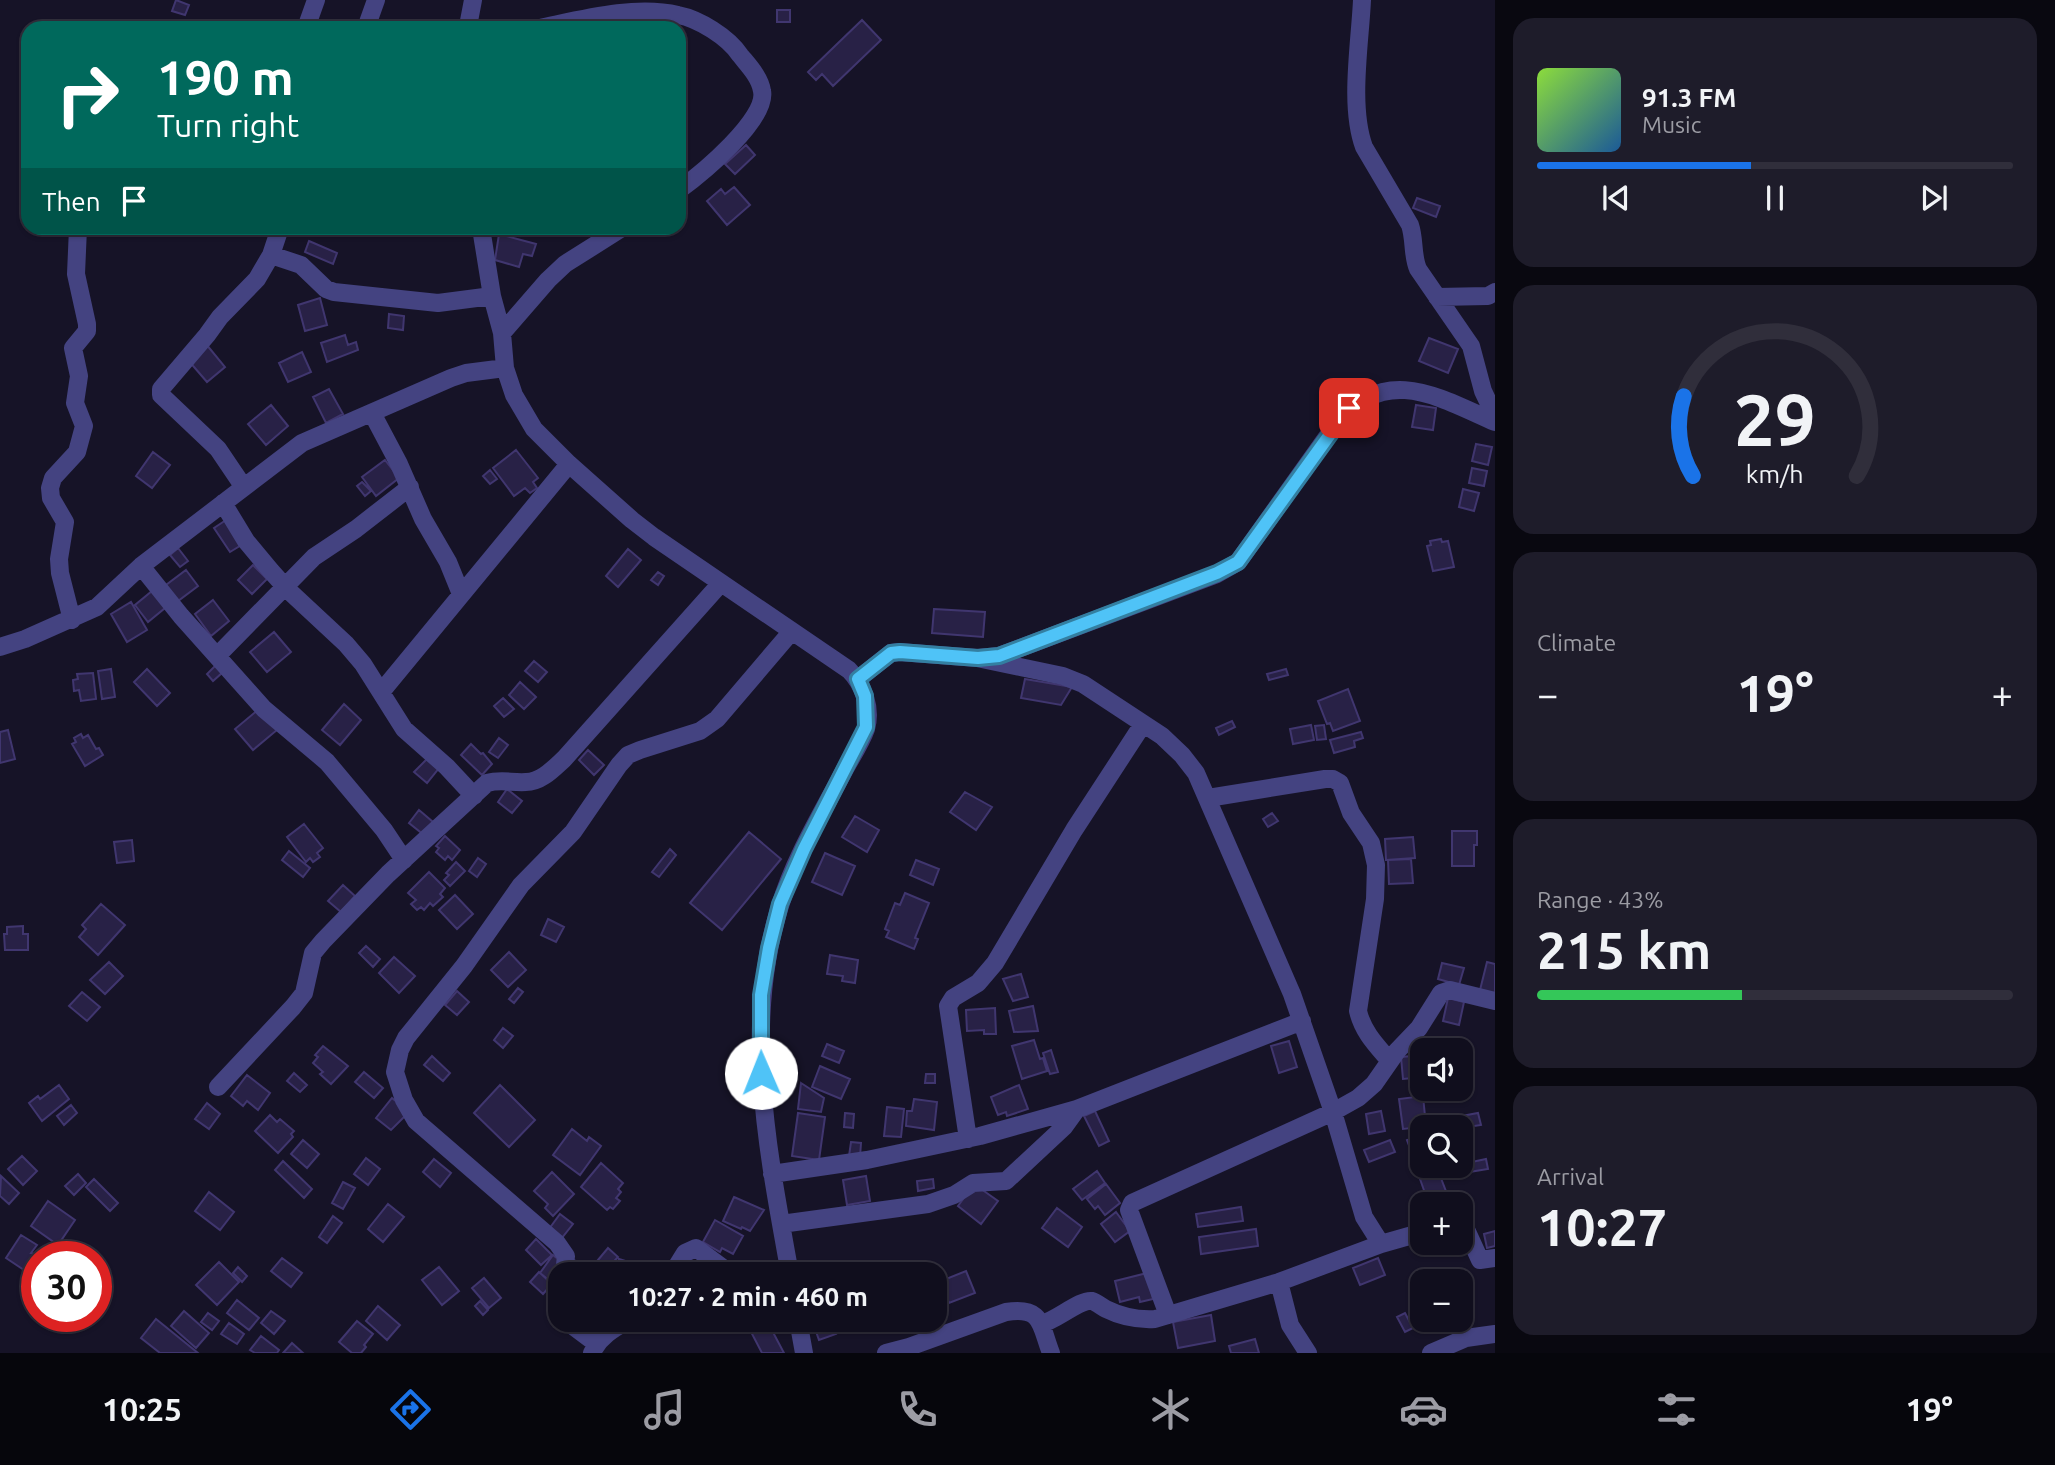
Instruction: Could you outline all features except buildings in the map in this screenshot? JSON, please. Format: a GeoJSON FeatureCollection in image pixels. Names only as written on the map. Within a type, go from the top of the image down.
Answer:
{"type":"FeatureCollection","features":[{"type":"Feature","properties":{"kind":"street"},"geometry":{"type":"LineString","coordinates":[[308,21],[316,0]]}},
{"type":"Feature","properties":{"kind":"street"},"geometry":{"type":"LineString","coordinates":[[368,21],[376,0]]}},
{"type":"Feature","properties":{"kind":"street"},"geometry":{"type":"LineString","coordinates":[[469,21],[473,0]]}},
{"type":"Feature","properties":{"kind":"street"},"geometry":{"type":"LineString","coordinates":[[1362,0],[1357,85],[1359,135],[1410,225],[1414,235],[1414,260],[1471,346],[1483,391],[1495,416]]}},
{"type":"Feature","properties":{"kind":"street"},"geometry":{"type":"LineString","coordinates":[[574,21],[602,15],[665,13],[691,19],[735,48],[759,81],[763,93],[762,105],[745,131],[686,184]]}},
{"type":"Feature","properties":{"kind":"street"},"geometry":{"type":"LineString","coordinates":[[72,620],[59,559],[65,522],[51,498],[50,488],[53,478],[77,452],[83,426],[75,403],[79,376],[74,348],[87,331],[76,274],[78,235]]}},
{"type":"Feature","properties":{"kind":"street"},"geometry":{"type":"LineString","coordinates":[[243,486],[218,449],[161,395],[160,389],[220,317],[253,285],[271,255],[278,235]]}},
{"type":"Feature","properties":{"kind":"street"},"geometry":{"type":"LineString","coordinates":[[482,235],[492,296],[502,333],[505,368],[514,395],[534,429],[632,520],[849,670],[858,679],[865,696],[866,727],[804,849],[780,904],[761,995],[763,1119],[788,1262]]}},
{"type":"Feature","properties":{"kind":"street"},"geometry":{"type":"LineString","coordinates":[[502,333],[565,264],[611,235]]}},
{"type":"Feature","properties":{"kind":"street"},"geometry":{"type":"LineString","coordinates":[[271,255],[301,265],[326,289],[334,292],[438,303],[492,296]]}},
{"type":"Feature","properties":{"kind":"street"},"geometry":{"type":"LineString","coordinates":[[1437,297],[1488,296],[1495,292]]}},
{"type":"Feature","properties":{"kind":"street"},"geometry":{"type":"LineString","coordinates":[[0,647],[72,620],[97,607],[141,566],[302,443],[451,378],[466,373],[505,368]]}},
{"type":"Feature","properties":{"kind":"street"},"geometry":{"type":"LineString","coordinates":[[978,658],[999,656],[1043,640],[1217,573],[1238,562],[1337,423],[1349,408],[1368,397],[1392,388],[1412,390],[1448,401],[1495,422]]}},
{"type":"Feature","properties":{"kind":"street"},"geometry":{"type":"LineString","coordinates":[[372,413],[448,562],[461,594]]}},
{"type":"Feature","properties":{"kind":"street"},"geometry":{"type":"LineString","coordinates":[[382,691],[569,464]]}},
{"type":"Feature","properties":{"kind":"street"},"geometry":{"type":"LineString","coordinates":[[217,656],[314,557],[410,488]]}},
{"type":"Feature","properties":{"kind":"street"},"geometry":{"type":"LineString","coordinates":[[223,503],[246,541],[285,587],[346,644],[382,691],[404,729],[447,766],[474,796]]}},
{"type":"Feature","properties":{"kind":"street"},"geometry":{"type":"LineString","coordinates":[[141,566],[164,596],[274,720],[327,762],[384,830],[404,860]]}},
{"type":"Feature","properties":{"kind":"street"},"geometry":{"type":"LineString","coordinates":[[218,1087],[303,993],[313,953],[323,941],[404,860],[487,783],[496,780],[525,783],[546,775],[564,759],[721,583]]}},
{"type":"Feature","properties":{"kind":"street"},"geometry":{"type":"LineString","coordinates":[[565,1262],[566,1256],[557,1243],[416,1121],[397,1080],[396,1064],[400,1050],[406,1038],[464,966],[521,886],[573,832],[618,765],[628,755],[699,731],[717,719],[792,631]]}},
{"type":"Feature","properties":{"kind":"street"},"geometry":{"type":"LineString","coordinates":[[858,679],[891,653],[900,652],[978,658],[1063,676],[1083,684],[1162,736],[1182,755],[1196,773],[1208,798],[1302,1021],[1333,1112],[1364,1217],[1381,1244]]}},
{"type":"Feature","properties":{"kind":"street"},"geometry":{"type":"LineString","coordinates":[[968,1139],[948,1006],[953,998],[978,984],[995,963],[1074,830],[1143,724]]}},
{"type":"Feature","properties":{"kind":"street"},"geometry":{"type":"LineString","coordinates":[[1208,798],[1325,779],[1340,783],[1351,813],[1371,843],[1376,865],[1375,899],[1358,1011],[1368,1035],[1389,1060]]}},
{"type":"Feature","properties":{"kind":"street"},"geometry":{"type":"LineString","coordinates":[[1168,1315],[1129,1210],[1132,1203],[1333,1112],[1368,1091],[1389,1060],[1419,1028],[1441,993],[1450,990],[1495,1001]]}},
{"type":"Feature","properties":{"kind":"street"},"geometry":{"type":"LineString","coordinates":[[772,1174],[867,1160],[968,1139],[1077,1109],[1302,1021]]}},
{"type":"Feature","properties":{"kind":"street"},"geometry":{"type":"LineString","coordinates":[[781,1223],[928,1204],[954,1195],[973,1183],[1006,1181],[1064,1127],[1077,1109]]}},
{"type":"Feature","properties":{"kind":"street"},"geometry":{"type":"LineString","coordinates":[[1041,1324],[1051,1322],[1083,1302],[1092,1301],[1119,1315],[1134,1319],[1155,1319],[1279,1282],[1410,1236]]}},
{"type":"Feature","properties":{"kind":"street"},"geometry":{"type":"LineString","coordinates":[[1473,1245],[1480,1260],[1495,1258]]}},
{"type":"Feature","properties":{"kind":"street"},"geometry":{"type":"LineString","coordinates":[[680,1262],[685,1254],[696,1248],[715,1262]]}},
{"type":"Feature","properties":{"kind":"street"},"geometry":{"type":"LineString","coordinates":[[1279,1282],[1290,1325],[1308,1353]]}},
{"type":"Feature","properties":{"kind":"street"},"geometry":{"type":"LineString","coordinates":[[886,1353],[910,1350],[1006,1312],[1028,1311],[1034,1314],[1041,1324],[1051,1353]]}},
{"type":"Feature","properties":{"kind":"street"},"geometry":{"type":"LineString","coordinates":[[578,1332],[595,1348],[609,1332]]}},
{"type":"Feature","properties":{"kind":"street"},"geometry":{"type":"LineString","coordinates":[[800,1332],[804,1353]]}},
{"type":"Feature","properties":{"kind":"street"},"geometry":{"type":"LineString","coordinates":[[1431,1353],[1466,1338],[1495,1334]]}},
{"type":"Feature","properties":{"kind":"route"},"geometry":{"type":"LineString","coordinates":[[761,1073],[761,995],[769,948],[780,904],[804,849],[866,727],[865,696],[858,679],[891,653],[978,658],[999,656],[1217,573],[1238,562],[1349,408]]}}]}
